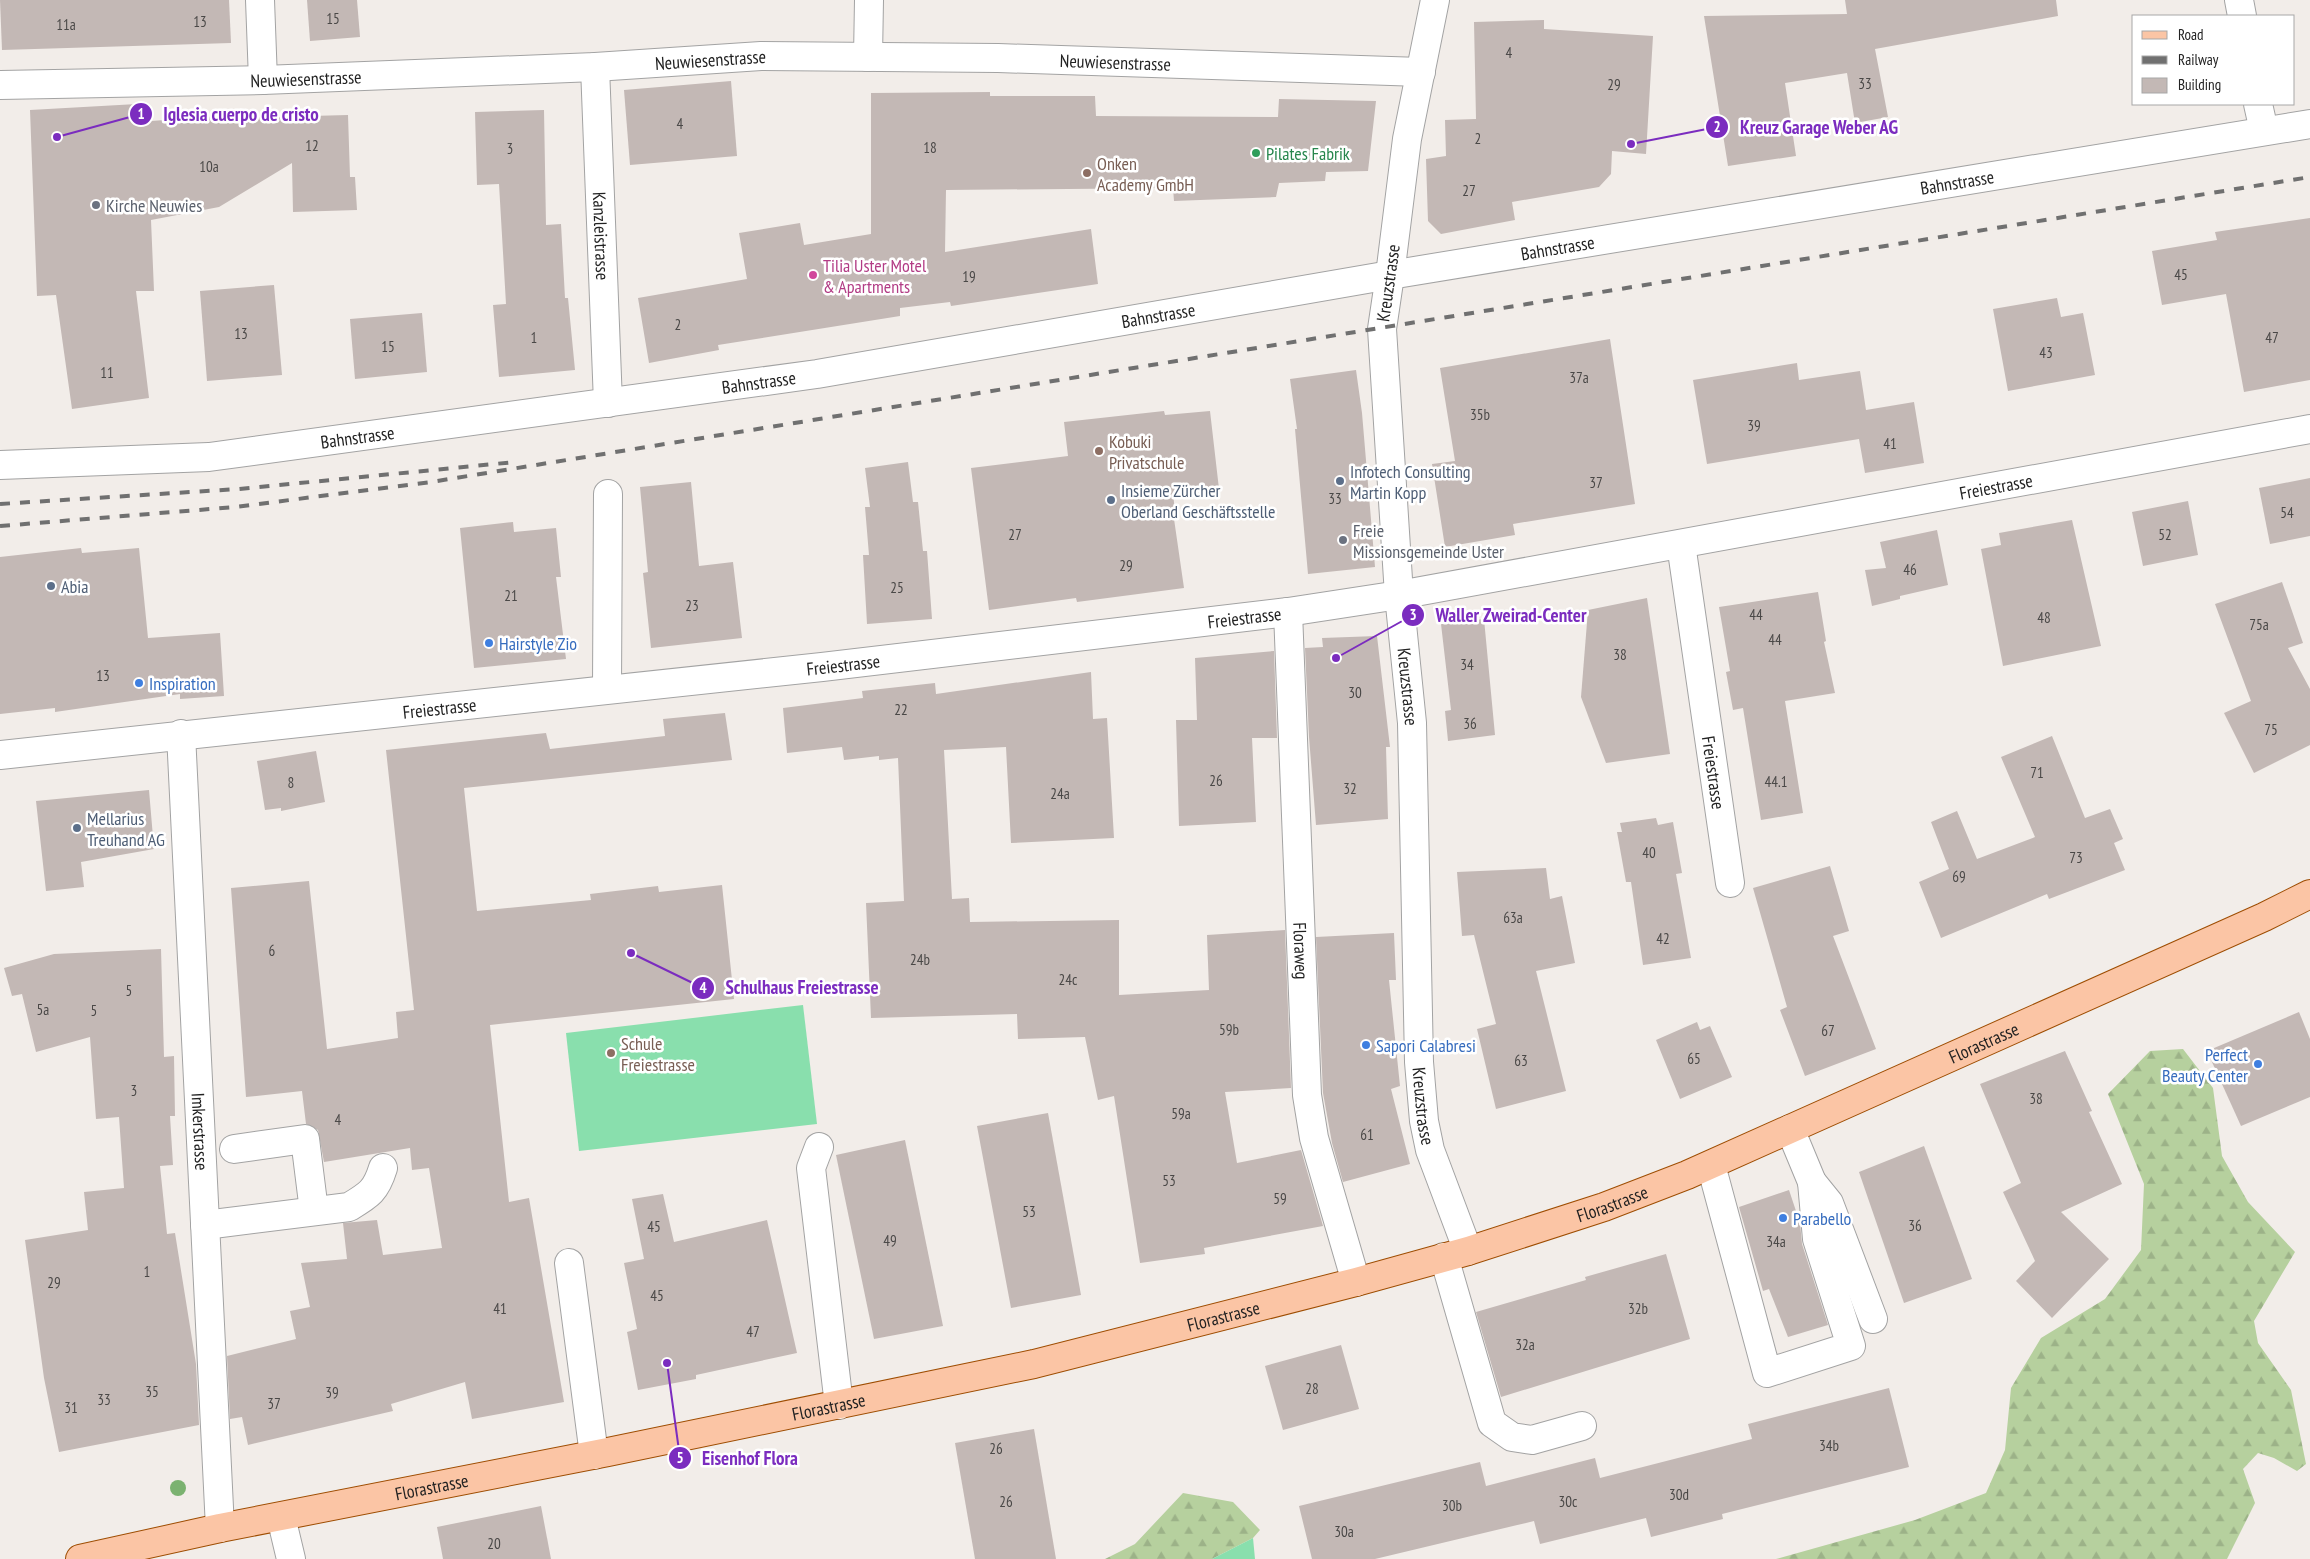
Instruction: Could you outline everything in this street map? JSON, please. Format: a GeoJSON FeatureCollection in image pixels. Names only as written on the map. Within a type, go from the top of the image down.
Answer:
{"type":"FeatureCollection","features":[{"type":"Feature","properties":{"kind":"main road","name":"Florastrasse"},"geometry":{"type":"LineString","coordinates":[[85,1558],[220,1528],[594,1455],[1034,1364],[1356,1282],[1456,1254],[1604,1207],[1711,1165],[2264,917],[2310,894]]}},
{"type":"Feature","properties":{"kind":"street"},"geometry":{"type":"LineString","coordinates":[[260,0],[263,80]]}},
{"type":"Feature","properties":{"kind":"street"},"geometry":{"type":"LineString","coordinates":[[868,57],[869,0]]}},
{"type":"Feature","properties":{"kind":"street","name":"Kreuzstrasse"},"geometry":{"type":"LineString","coordinates":[[1434,0],[1407,139],[1382,329],[1399,595],[1412,723],[1419,1062],[1424,1121],[1456,1254],[1492,1423],[1512,1437],[1532,1440],[1582,1426]]}},
{"type":"Feature","properties":{"kind":"street"},"geometry":{"type":"LineString","coordinates":[[2239,0],[2242,15]]}},
{"type":"Feature","properties":{"kind":"street","name":"Neuwiesenstrasse"},"geometry":{"type":"LineString","coordinates":[[0,85],[263,80],[595,67],[760,56],[998,58],[1420,72]]}},
{"type":"Feature","properties":{"kind":"street","name":"Kanzleistrasse"},"geometry":{"type":"LineString","coordinates":[[595,67],[608,404]]}},
{"type":"Feature","properties":{"kind":"street"},"geometry":{"type":"LineString","coordinates":[[2258,105],[2264,131]]}},
{"type":"Feature","properties":{"kind":"street","name":"Bahnstrasse"},"geometry":{"type":"LineString","coordinates":[[0,465],[209,457],[817,374],[1390,275],[2310,124]]}},
{"type":"Feature","properties":{"kind":"street","name":"Freiestrasse"},"geometry":{"type":"LineString","coordinates":[[0,755],[181,734],[822,667],[1288,612],[1399,595],[2310,429]]}},
{"type":"Feature","properties":{"kind":"street"},"geometry":{"type":"LineString","coordinates":[[607,689],[608,494]]}},
{"type":"Feature","properties":{"kind":"street","name":"Freiestrasse"},"geometry":{"type":"LineString","coordinates":[[1681,544],[1730,882]]}},
{"type":"Feature","properties":{"kind":"street","name":"Floraweg"},"geometry":{"type":"LineString","coordinates":[[1288,612],[1307,1095],[1314,1138],[1356,1282]]}},
{"type":"Feature","properties":{"kind":"street","name":"Imkerstrasse"},"geometry":{"type":"LineString","coordinates":[[181,734],[220,1528]]}},
{"type":"Feature","properties":{"kind":"street"},"geometry":{"type":"LineString","coordinates":[[1790,1130],[1812,1182],[1829,1203],[1873,1319]]}},
{"type":"Feature","properties":{"kind":"street"},"geometry":{"type":"LineString","coordinates":[[234,1149],[305,1139],[314,1211]]}},
{"type":"Feature","properties":{"kind":"street"},"geometry":{"type":"LineString","coordinates":[[819,1147],[812,1168],[839,1405]]}},
{"type":"Feature","properties":{"kind":"street"},"geometry":{"type":"LineString","coordinates":[[1711,1165],[1767,1373],[1851,1346],[1817,1240],[1812,1182]]}},
{"type":"Feature","properties":{"kind":"street"},"geometry":{"type":"LineString","coordinates":[[205,1225],[348,1207],[366,1197],[378,1186],[383,1168]]}},
{"type":"Feature","properties":{"kind":"street"},"geometry":{"type":"LineString","coordinates":[[568,1263],[594,1455]]}},
{"type":"Feature","properties":{"kind":"street"},"geometry":{"type":"LineString","coordinates":[[281,1517],[291,1559]]}},
{"type":"Feature","properties":{"kind":"green space"},"geometry":{"type":"Polygon","coordinates":[[[803,1005],[817,1124],[579,1151],[566,1033],[803,1005]]]}},
{"type":"Feature","properties":{"kind":"green space"},"geometry":{"type":"Polygon","coordinates":[[[2183,1049],[2213,1088],[2222,1156],[2248,1202],[2295,1252],[2254,1321],[2258,1343],[2291,1390],[2306,1464],[2297,1471],[2274,1458],[2258,1453],[2243,1469],[2255,1503],[2227,1559],[1776,1559],[1915,1520],[1986,1493],[2005,1450],[2011,1388],[2041,1338],[2105,1299],[2141,1250],[2144,1184],[2108,1094],[2150,1051],[2183,1049]]]}},
{"type":"Feature","properties":{"kind":"green space"},"geometry":{"type":"Polygon","coordinates":[[[1183,1493],[1233,1502],[1260,1530],[1253,1538],[1212,1559],[1105,1559],[1135,1544],[1183,1493]]]}},
{"type":"Feature","properties":{"kind":"green space"},"geometry":{"type":"Polygon","coordinates":[[[1253,1538],[1255,1559],[1212,1559],[1253,1538]]]}},
{"type":"Feature","properties":{"kind":"building"},"geometry":{"type":"Polygon","coordinates":[[[0,0],[229,0],[231,43],[2,50],[0,0]]]}},
{"type":"Feature","properties":{"kind":"building"},"geometry":{"type":"Polygon","coordinates":[[[307,0],[357,0],[360,37],[310,41],[307,0]]]}},
{"type":"Feature","properties":{"kind":"building"},"geometry":{"type":"Polygon","coordinates":[[[1845,0],[2056,0],[2058,16],[1875,49],[1888,117],[1855,123],[1847,73],[1785,83],[1796,156],[1728,166],[1704,16],[1847,14],[1845,0]]]}},
{"type":"Feature","properties":{"kind":"building"},"geometry":{"type":"Polygon","coordinates":[[[1544,20],[1544,29],[1653,36],[1646,154],[1612,151],[1611,174],[1599,187],[1512,202],[1515,220],[1441,234],[1428,221],[1426,159],[1446,156],[1445,120],[1476,119],[1474,22],[1544,20]]]}},
{"type":"Feature","properties":{"kind":"building"},"geometry":{"type":"Polygon","coordinates":[[[731,81],[737,156],[630,165],[624,90],[731,81]]]}},
{"type":"Feature","properties":{"kind":"building"},"geometry":{"type":"Polygon","coordinates":[[[990,92],[990,96],[1095,96],[1096,116],[1278,117],[1279,99],[1376,101],[1368,171],[1326,172],[1325,181],[1279,183],[1276,197],[1174,201],[1173,188],[946,190],[945,252],[1091,229],[1098,284],[951,306],[950,302],[900,308],[900,316],[718,345],[719,350],[649,363],[638,298],[747,279],[739,233],[800,223],[804,245],[871,234],[871,93],[990,92]]]}},
{"type":"Feature","properties":{"kind":"building"},"geometry":{"type":"Polygon","coordinates":[[[137,104],[138,122],[232,115],[232,118],[348,115],[350,177],[355,177],[357,210],[293,212],[292,163],[219,207],[151,220],[154,291],[136,291],[149,398],[72,409],[56,295],[37,296],[30,110],[137,104]]]}},
{"type":"Feature","properties":{"kind":"building"},"geometry":{"type":"Polygon","coordinates":[[[544,110],[546,225],[561,224],[565,298],[568,298],[575,370],[499,377],[493,305],[506,304],[499,184],[477,185],[475,112],[544,110]]]}},
{"type":"Feature","properties":{"kind":"building"},"geometry":{"type":"Polygon","coordinates":[[[2310,218],[2310,380],[2244,392],[2226,294],[2162,305],[2152,251],[2217,240],[2215,232],[2310,218]]]}},
{"type":"Feature","properties":{"kind":"building"},"geometry":{"type":"Polygon","coordinates":[[[274,285],[282,375],[207,381],[200,291],[274,285]]]}},
{"type":"Feature","properties":{"kind":"building"},"geometry":{"type":"Polygon","coordinates":[[[2057,298],[2061,317],[2083,313],[2095,375],[2008,391],[1993,309],[2057,298]]]}},
{"type":"Feature","properties":{"kind":"building"},"geometry":{"type":"Polygon","coordinates":[[[422,313],[427,372],[355,379],[350,319],[422,313]]]}},
{"type":"Feature","properties":{"kind":"building"},"geometry":{"type":"Polygon","coordinates":[[[1610,339],[1635,504],[1513,524],[1515,535],[1445,547],[1432,464],[1455,461],[1440,368],[1610,339]]]}},
{"type":"Feature","properties":{"kind":"building"},"geometry":{"type":"Polygon","coordinates":[[[1797,363],[1799,380],[1860,371],[1866,410],[1914,402],[1924,463],[1865,473],[1859,439],[1707,464],[1693,380],[1797,363]]]}},
{"type":"Feature","properties":{"kind":"building"},"geometry":{"type":"Polygon","coordinates":[[[1356,370],[1362,413],[1375,567],[1308,574],[1295,429],[1297,429],[1290,379],[1356,370]]]}},
{"type":"Feature","properties":{"kind":"building"},"geometry":{"type":"Polygon","coordinates":[[[1164,411],[1165,415],[1210,411],[1219,489],[1173,493],[1175,512],[1173,512],[1184,588],[1077,602],[1076,598],[989,610],[971,468],[1068,456],[1064,422],[1164,411]]]}},
{"type":"Feature","properties":{"kind":"building"},"geometry":{"type":"Polygon","coordinates":[[[908,462],[913,502],[918,502],[923,551],[927,551],[932,619],[867,624],[863,555],[869,555],[865,507],[870,507],[865,468],[908,462]]]}},
{"type":"Feature","properties":{"kind":"building"},"geometry":{"type":"Polygon","coordinates":[[[2310,478],[2310,536],[2270,544],[2259,488],[2310,478]]]}},
{"type":"Feature","properties":{"kind":"building"},"geometry":{"type":"Polygon","coordinates":[[[691,482],[699,566],[733,562],[742,638],[651,648],[643,573],[648,572],[640,487],[691,482]]]}},
{"type":"Feature","properties":{"kind":"building"},"geometry":{"type":"Polygon","coordinates":[[[2188,501],[2198,555],[2143,566],[2132,512],[2188,501]]]}},
{"type":"Feature","properties":{"kind":"building"},"geometry":{"type":"Polygon","coordinates":[[[2072,520],[2101,646],[2003,666],[1981,549],[2001,545],[1999,533],[2072,520]]]}},
{"type":"Feature","properties":{"kind":"building"},"geometry":{"type":"Polygon","coordinates":[[[513,522],[514,532],[556,528],[561,577],[556,577],[566,659],[474,668],[460,528],[513,522]]]}},
{"type":"Feature","properties":{"kind":"building"},"geometry":{"type":"Polygon","coordinates":[[[1937,530],[1948,585],[1900,596],[1900,599],[1872,606],[1865,570],[1886,568],[1880,542],[1937,530]]]}},
{"type":"Feature","properties":{"kind":"building"},"geometry":{"type":"Polygon","coordinates":[[[81,548],[82,553],[139,548],[148,638],[220,633],[224,696],[180,699],[180,694],[55,712],[55,708],[0,714],[0,557],[81,548]]]}},
{"type":"Feature","properties":{"kind":"building"},"geometry":{"type":"Polygon","coordinates":[[[2282,582],[2303,643],[2288,648],[2310,689],[2310,745],[2254,773],[2224,713],[2251,701],[2215,604],[2282,582]]]}},
{"type":"Feature","properties":{"kind":"building"},"geometry":{"type":"Polygon","coordinates":[[[1818,592],[1826,641],[1824,642],[1835,693],[1785,701],[1803,813],[1761,820],[1743,708],[1733,710],[1726,672],[1730,671],[1719,607],[1818,592]]]}},
{"type":"Feature","properties":{"kind":"building"},"geometry":{"type":"Polygon","coordinates":[[[1647,598],[1670,754],[1606,763],[1581,697],[1588,610],[1647,598]]]}},
{"type":"Feature","properties":{"kind":"building"},"geometry":{"type":"Polygon","coordinates":[[[1484,619],[1495,735],[1448,741],[1445,711],[1451,710],[1441,624],[1484,619]]]}},
{"type":"Feature","properties":{"kind":"building"},"geometry":{"type":"Polygon","coordinates":[[[1377,636],[1390,747],[1386,747],[1388,819],[1316,825],[1309,737],[1305,648],[1323,647],[1322,638],[1377,636]]]}},
{"type":"Feature","properties":{"kind":"building"},"geometry":{"type":"Polygon","coordinates":[[[1274,651],[1277,738],[1252,738],[1256,822],[1179,826],[1176,720],[1197,720],[1195,658],[1274,651]]]}},
{"type":"Feature","properties":{"kind":"building"},"geometry":{"type":"Polygon","coordinates":[[[1091,672],[1093,719],[1107,718],[1114,838],[1011,843],[1006,747],[944,750],[952,899],[969,898],[970,922],[1119,920],[1119,995],[1209,990],[1207,935],[1285,930],[1291,1088],[1225,1092],[1237,1163],[1301,1150],[1323,1226],[1204,1248],[1205,1254],[1140,1263],[1114,1096],[1098,1100],[1085,1037],[1018,1039],[1017,1014],[871,1018],[866,903],[904,901],[898,758],[879,760],[879,756],[844,760],[842,747],[787,753],[783,708],[863,698],[862,691],[935,683],[936,694],[1091,672]]]}},
{"type":"Feature","properties":{"kind":"building"},"geometry":{"type":"Polygon","coordinates":[[[725,713],[732,760],[464,788],[477,911],[591,900],[590,894],[658,886],[659,892],[722,885],[734,999],[490,1025],[509,1202],[529,1198],[564,1402],[472,1419],[465,1382],[391,1404],[393,1411],[248,1445],[242,1417],[230,1419],[227,1356],[296,1339],[290,1311],[310,1307],[301,1263],[347,1259],[343,1223],[377,1220],[383,1255],[442,1248],[429,1168],[412,1170],[410,1148],[324,1162],[318,1130],[306,1124],[302,1091],[246,1097],[231,888],[309,881],[327,1049],[398,1038],[396,1012],[414,1010],[386,750],[546,733],[550,749],[665,736],[663,719],[725,713]]]}},
{"type":"Feature","properties":{"kind":"building"},"geometry":{"type":"Polygon","coordinates":[[[2052,736],[2085,818],[2110,809],[2123,839],[2114,843],[2125,870],[2049,899],[2047,894],[1941,938],[1919,882],[1949,869],[1931,822],[1957,811],[1977,859],[2035,837],[2001,757],[2052,736]]]}},
{"type":"Feature","properties":{"kind":"building"},"geometry":{"type":"Polygon","coordinates":[[[316,751],[325,802],[281,811],[281,808],[265,810],[257,761],[316,751]]]}},
{"type":"Feature","properties":{"kind":"building"},"geometry":{"type":"Polygon","coordinates":[[[149,790],[154,849],[81,862],[84,887],[46,891],[36,801],[149,790]]]}},
{"type":"Feature","properties":{"kind":"building"},"geometry":{"type":"Polygon","coordinates":[[[1656,818],[1658,825],[1673,822],[1682,873],[1676,874],[1691,958],[1643,965],[1631,882],[1626,882],[1617,832],[1622,832],[1620,823],[1656,818]]]}},
{"type":"Feature","properties":{"kind":"building"},"geometry":{"type":"Polygon","coordinates":[[[1830,866],[1849,931],[1833,936],[1876,1049],[1805,1076],[1780,1010],[1787,1007],[1753,888],[1830,866]]]}},
{"type":"Feature","properties":{"kind":"building"},"geometry":{"type":"Polygon","coordinates":[[[1546,868],[1550,899],[1562,896],[1575,963],[1536,971],[1566,1091],[1496,1109],[1477,1029],[1496,1024],[1474,935],[1462,936],[1457,872],[1546,868]]]}},
{"type":"Feature","properties":{"kind":"building"},"geometry":{"type":"Polygon","coordinates":[[[1394,933],[1396,980],[1389,980],[1400,1086],[1391,1089],[1410,1164],[1343,1182],[1332,1143],[1323,1093],[1316,937],[1394,933]]]}},
{"type":"Feature","properties":{"kind":"building"},"geometry":{"type":"Polygon","coordinates":[[[161,949],[164,1057],[174,1056],[175,1116],[170,1116],[173,1165],[160,1166],[167,1234],[175,1233],[196,1364],[199,1425],[59,1452],[44,1378],[25,1240],[88,1230],[84,1192],[124,1188],[119,1117],[96,1119],[90,1037],[36,1052],[22,994],[12,996],[4,968],[54,954],[161,949]]]}},
{"type":"Feature","properties":{"kind":"building"},"geometry":{"type":"Polygon","coordinates":[[[2299,1012],[2310,1039],[2310,1097],[2241,1126],[2207,1051],[2299,1012]]]}},
{"type":"Feature","properties":{"kind":"building"},"geometry":{"type":"Polygon","coordinates":[[[1697,1022],[1700,1030],[1710,1026],[1732,1077],[1680,1099],[1656,1040],[1697,1022]]]}},
{"type":"Feature","properties":{"kind":"building"},"geometry":{"type":"Polygon","coordinates":[[[2065,1051],[2092,1111],[2089,1112],[2122,1184],[2061,1212],[2109,1259],[2052,1318],[2016,1281],[2035,1261],[2003,1192],[2021,1183],[1980,1084],[2065,1051]]]}},
{"type":"Feature","properties":{"kind":"building"},"geometry":{"type":"Polygon","coordinates":[[[1048,1113],[1081,1295],[1011,1308],[977,1126],[1048,1113]]]}},
{"type":"Feature","properties":{"kind":"building"},"geometry":{"type":"Polygon","coordinates":[[[905,1140],[943,1326],[874,1339],[836,1155],[905,1140]]]}},
{"type":"Feature","properties":{"kind":"building"},"geometry":{"type":"Polygon","coordinates":[[[1924,1146],[1972,1279],[1904,1303],[1859,1172],[1924,1146]]]}},
{"type":"Feature","properties":{"kind":"building"},"geometry":{"type":"Polygon","coordinates":[[[1789,1190],[1800,1223],[1802,1244],[1828,1325],[1788,1337],[1769,1289],[1763,1291],[1739,1207],[1789,1190]]]}},
{"type":"Feature","properties":{"kind":"building"},"geometry":{"type":"Polygon","coordinates":[[[663,1194],[674,1242],[767,1220],[797,1353],[696,1375],[696,1379],[638,1390],[627,1332],[637,1329],[624,1263],[644,1259],[632,1199],[663,1194]]]}},
{"type":"Feature","properties":{"kind":"building"},"geometry":{"type":"Polygon","coordinates":[[[1666,1254],[1690,1339],[1501,1397],[1476,1312],[1586,1280],[1585,1277],[1666,1254]]]}},
{"type":"Feature","properties":{"kind":"building"},"geometry":{"type":"Polygon","coordinates":[[[1341,1345],[1359,1409],[1283,1430],[1265,1366],[1341,1345]]]}},
{"type":"Feature","properties":{"kind":"building"},"geometry":{"type":"Polygon","coordinates":[[[1889,1388],[1909,1467],[1722,1514],[1723,1519],[1651,1537],[1646,1518],[1540,1544],[1534,1521],[1375,1559],[1312,1559],[1299,1506],[1480,1462],[1486,1486],[1595,1458],[1600,1478],[1752,1439],[1748,1424],[1889,1388]]]}},
{"type":"Feature","properties":{"kind":"building"},"geometry":{"type":"Polygon","coordinates":[[[1034,1429],[1056,1559],[975,1559],[955,1443],[1034,1429]]]}},
{"type":"Feature","properties":{"kind":"building"},"geometry":{"type":"Polygon","coordinates":[[[541,1506],[551,1559],[443,1559],[437,1527],[541,1506]]]}},
{"type":"Feature","properties":{"kind":"railway"},"geometry":{"type":"LineString","coordinates":[[0,526],[235,507],[431,482],[2310,177]]}},
{"type":"Feature","properties":{"kind":"railway"},"geometry":{"type":"LineString","coordinates":[[0,504],[239,489],[515,462]]}},
{"type":"Feature","properties":{"kind":"place","name":"Iglesia cuerpo de cristo"},"geometry":{"type":"Point","coordinates":[57,137]}},
{"type":"Feature","properties":{"kind":"place","name":"Kreuz Garage Weber AG"},"geometry":{"type":"Point","coordinates":[1631,144]}},
{"type":"Feature","properties":{"kind":"place","name":"Pilates Fabrik"},"geometry":{"type":"Point","coordinates":[1256,153]}},
{"type":"Feature","properties":{"kind":"place","name":"Onken Academy GmbH"},"geometry":{"type":"Point","coordinates":[1087,173]}},
{"type":"Feature","properties":{"kind":"place","name":"Kirche Neuwies"},"geometry":{"type":"Point","coordinates":[96,205]}},
{"type":"Feature","properties":{"kind":"place","name":"Tilia Uster Motel & Apartments"},"geometry":{"type":"Point","coordinates":[813,275]}},
{"type":"Feature","properties":{"kind":"place","name":"Kobuki Privatschule"},"geometry":{"type":"Point","coordinates":[1099,451]}},
{"type":"Feature","properties":{"kind":"place","name":"Infotech Consulting Martin Kopp"},"geometry":{"type":"Point","coordinates":[1340,481]}},
{"type":"Feature","properties":{"kind":"place","name":"Insieme Zürcher Oberland Geschäftsstelle"},"geometry":{"type":"Point","coordinates":[1111,500]}},
{"type":"Feature","properties":{"kind":"place","name":"Freie Missionsgemeinde Uster"},"geometry":{"type":"Point","coordinates":[1343,540]}},
{"type":"Feature","properties":{"kind":"place","name":"Abia"},"geometry":{"type":"Point","coordinates":[51,586]}},
{"type":"Feature","properties":{"kind":"place","name":"Hairstyle Zio"},"geometry":{"type":"Point","coordinates":[489,643]}},
{"type":"Feature","properties":{"kind":"place","name":"Waller Zweirad-Center"},"geometry":{"type":"Point","coordinates":[1336,658]}},
{"type":"Feature","properties":{"kind":"place","name":"Inspiration"},"geometry":{"type":"Point","coordinates":[139,683]}},
{"type":"Feature","properties":{"kind":"place","name":"Mellarius Treuhand AG"},"geometry":{"type":"Point","coordinates":[77,828]}},
{"type":"Feature","properties":{"kind":"place","name":"Schulhaus Freiestrasse"},"geometry":{"type":"Point","coordinates":[631,953]}},
{"type":"Feature","properties":{"kind":"place","name":"Sapori Calabresi"},"geometry":{"type":"Point","coordinates":[1366,1045]}},
{"type":"Feature","properties":{"kind":"place","name":"Schule Freiestrasse"},"geometry":{"type":"Point","coordinates":[611,1053]}},
{"type":"Feature","properties":{"kind":"place","name":"Perfect Beauty Center"},"geometry":{"type":"Point","coordinates":[2258,1064]}},
{"type":"Feature","properties":{"kind":"place","name":"Parabello"},"geometry":{"type":"Point","coordinates":[1783,1218]}},
{"type":"Feature","properties":{"kind":"place","name":"Eisenhof Flora"},"geometry":{"type":"Point","coordinates":[667,1363]}}]}
